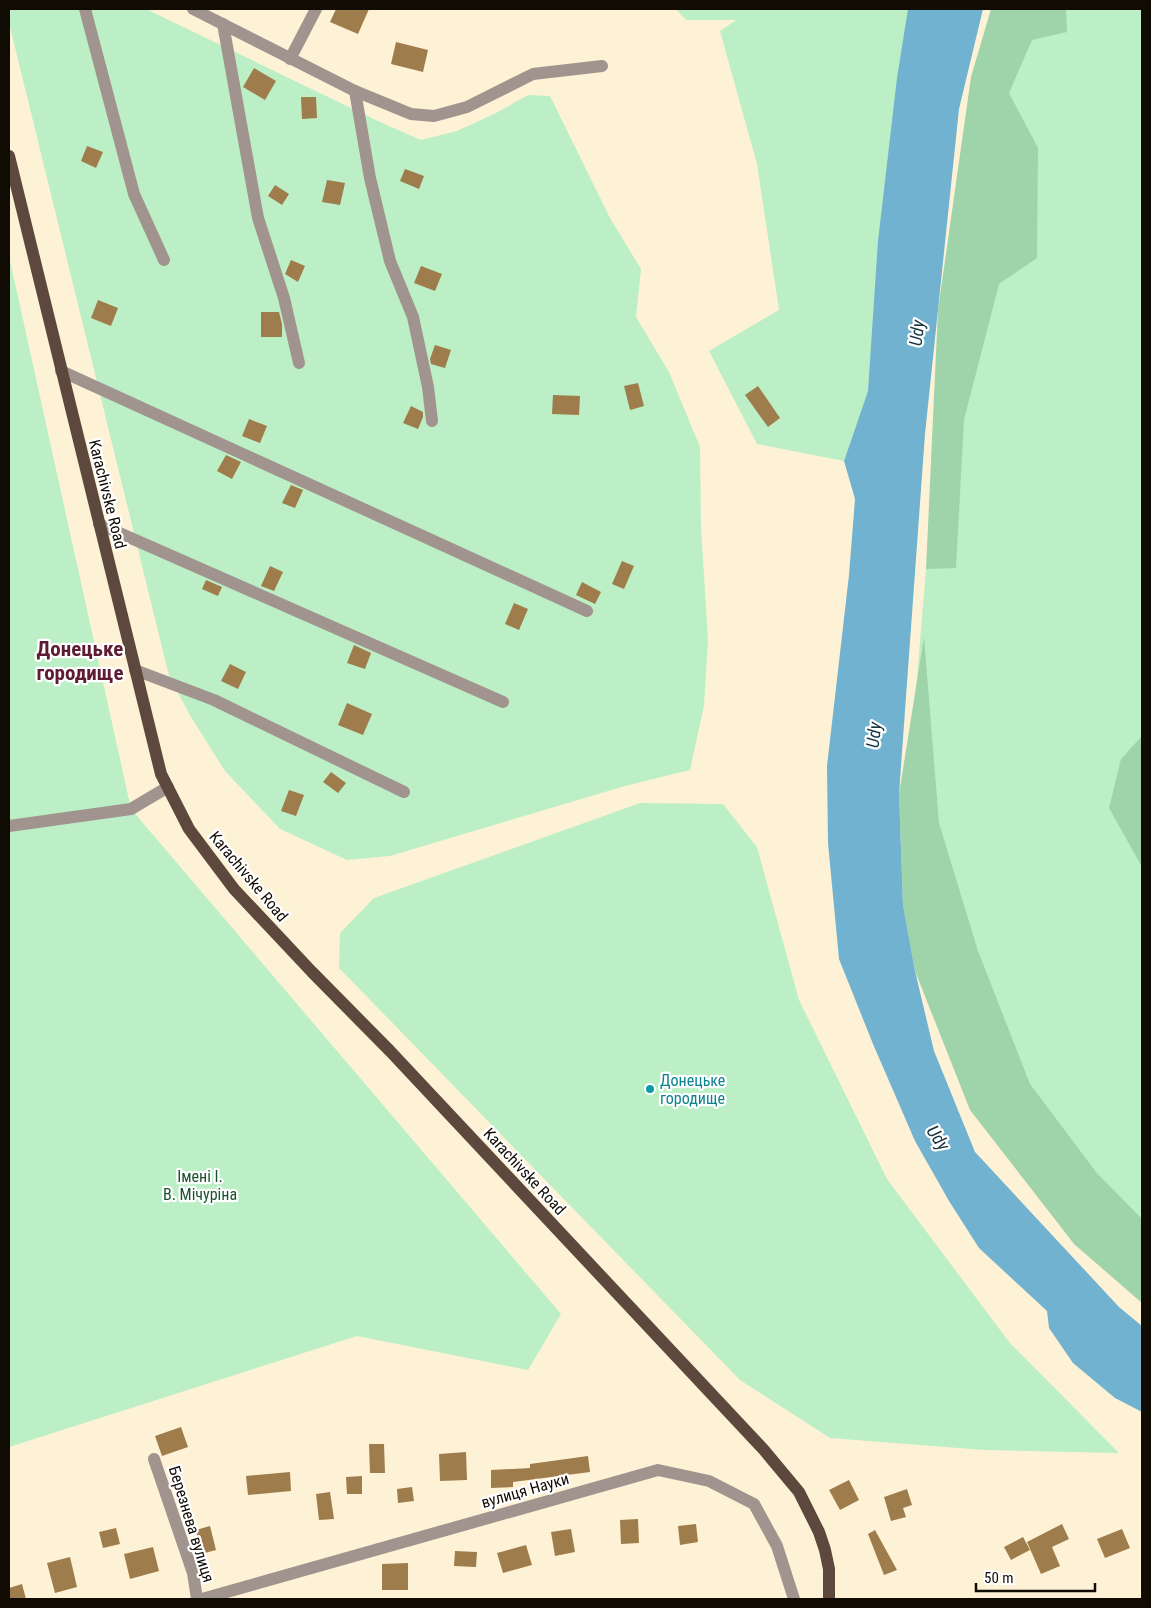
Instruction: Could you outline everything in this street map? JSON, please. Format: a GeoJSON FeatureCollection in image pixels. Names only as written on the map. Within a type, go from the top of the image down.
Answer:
{"type":"FeatureCollection","features":[{"type":"Feature","properties":{"kind":"main road","name":"Karachivske Road"},"geometry":{"type":"LineString","coordinates":[[9,156],[161,774],[189,829],[234,889],[390,1051],[764,1450],[799,1492],[819,1532],[825,1550],[830,1599]]}},
{"type":"Feature","properties":{"kind":"street"},"geometry":{"type":"LineString","coordinates":[[85,9],[134,194],[164,260]]}},
{"type":"Feature","properties":{"kind":"street"},"geometry":{"type":"LineString","coordinates":[[193,9],[355,91],[411,114],[434,116],[467,107],[533,74],[602,66]]}},
{"type":"Feature","properties":{"kind":"street"},"geometry":{"type":"LineString","coordinates":[[290,59],[316,9]]}},
{"type":"Feature","properties":{"kind":"street"},"geometry":{"type":"LineString","coordinates":[[223,24],[258,218],[284,298],[300,363]]}},
{"type":"Feature","properties":{"kind":"street"},"geometry":{"type":"LineString","coordinates":[[355,91],[370,178],[390,261],[413,317],[428,387],[432,421]]}},
{"type":"Feature","properties":{"kind":"street"},"geometry":{"type":"LineString","coordinates":[[61,371],[587,612]]}},
{"type":"Feature","properties":{"kind":"street"},"geometry":{"type":"LineString","coordinates":[[99,524],[503,702]]}},
{"type":"Feature","properties":{"kind":"street"},"geometry":{"type":"LineString","coordinates":[[135,670],[214,700],[404,792]]}},
{"type":"Feature","properties":{"kind":"street"},"geometry":{"type":"LineString","coordinates":[[9,826],[130,809],[168,787]]}},
{"type":"Feature","properties":{"kind":"street","name":"Березнева вулиця"},"geometry":{"type":"LineString","coordinates":[[154,1459],[193,1573],[197,1599]]}},
{"type":"Feature","properties":{"kind":"street","name":"вулиця Науки"},"geometry":{"type":"LineString","coordinates":[[202,1599],[658,1470],[709,1481],[754,1504],[777,1546],[794,1599]]}},
{"type":"Feature","properties":{"kind":"green space"},"geometry":{"type":"Polygon","coordinates":[[[9,9],[146,9],[421,140],[457,131],[496,113],[528,95],[550,96],[610,218],[641,269],[636,317],[669,372],[700,447],[701,527],[708,640],[704,706],[690,770],[625,786],[390,856],[347,860],[280,829],[225,771],[191,717],[169,676],[9,23],[9,9]]]}},
{"type":"Feature","properties":{"kind":"green space"},"geometry":{"type":"Polygon","coordinates":[[[676,9],[911,9],[868,391],[844,461],[757,444],[709,351],[779,310],[757,164],[720,31],[736,20],[686,20],[676,9]]]}},
{"type":"Feature","properties":{"kind":"green space"},"geometry":{"type":"Polygon","coordinates":[[[991,9],[1066,9],[1067,32],[1032,40],[1009,93],[1038,148],[1037,258],[999,284],[964,420],[956,568],[926,569],[938,310],[971,77],[991,9]]]}},
{"type":"Feature","properties":{"kind":"green space"},"geometry":{"type":"Polygon","coordinates":[[[1014,9],[1142,9],[1142,1241],[994,1050],[907,798],[926,569],[1014,9]]]}},
{"type":"Feature","properties":{"kind":"green space","name":"Імені І. В. Мічуріна"},"geometry":{"type":"Polygon","coordinates":[[[9,256],[131,809],[561,1314],[528,1370],[357,1336],[9,1447],[9,256]]]}},
{"type":"Feature","properties":{"kind":"green space"},"geometry":{"type":"Polygon","coordinates":[[[924,637],[939,823],[978,951],[1030,1084],[1096,1172],[1142,1219],[1142,1303],[1074,1244],[970,1110],[915,971],[903,905],[899,794],[924,637]]]}},
{"type":"Feature","properties":{"kind":"green space"},"geometry":{"type":"Polygon","coordinates":[[[1142,736],[1142,867],[1109,808],[1121,759],[1142,736]]]}},
{"type":"Feature","properties":{"kind":"green space","name":"Донецьке городище"},"geometry":{"type":"Polygon","coordinates":[[[640,803],[723,804],[757,847],[799,1000],[887,1179],[1010,1343],[1119,1453],[984,1450],[830,1438],[740,1380],[339,968],[340,933],[374,898],[640,803]]]}},
{"type":"Feature","properties":{"kind":"water","name":"Udy"},"geometry":{"type":"Polygon","coordinates":[[[908,9],[983,9],[959,109],[925,434],[899,794],[903,905],[915,971],[934,1051],[975,1152],[1119,1307],[1142,1326],[1142,1412],[1115,1398],[1073,1363],[1049,1328],[1047,1311],[979,1248],[949,1201],[915,1141],[839,959],[828,843],[827,766],[849,575],[855,499],[844,461],[868,391],[878,241],[897,78],[908,9]]]}},
{"type":"Feature","properties":{"kind":"building"},"geometry":{"type":"Polygon","coordinates":[[[336,9],[369,9],[358,34],[330,22],[336,9]]]}},
{"type":"Feature","properties":{"kind":"building"},"geometry":{"type":"Polygon","coordinates":[[[396,42],[428,50],[423,72],[391,64],[396,42]]]}},
{"type":"Feature","properties":{"kind":"building"},"geometry":{"type":"Polygon","coordinates":[[[254,68],[276,81],[265,100],[243,87],[254,68]]]}},
{"type":"Feature","properties":{"kind":"building"},"geometry":{"type":"Polygon","coordinates":[[[301,97],[316,97],[317,118],[302,119],[301,97]]]}},
{"type":"Feature","properties":{"kind":"building"},"geometry":{"type":"Polygon","coordinates":[[[87,146],[103,152],[96,168],[81,161],[87,146]]]}},
{"type":"Feature","properties":{"kind":"building"},"geometry":{"type":"Polygon","coordinates":[[[405,169],[424,176],[419,189],[400,181],[405,169]]]}},
{"type":"Feature","properties":{"kind":"building"},"geometry":{"type":"Polygon","coordinates":[[[327,180],[345,183],[340,205],[322,202],[327,180]]]}},
{"type":"Feature","properties":{"kind":"building"},"geometry":{"type":"Polygon","coordinates":[[[275,185],[289,194],[282,205],[268,196],[275,185]]]}},
{"type":"Feature","properties":{"kind":"building"},"geometry":{"type":"Polygon","coordinates":[[[291,260],[305,266],[298,282],[285,274],[291,260]]]}},
{"type":"Feature","properties":{"kind":"building"},"geometry":{"type":"Polygon","coordinates":[[[421,266],[442,274],[435,291],[414,283],[421,266]]]}},
{"type":"Feature","properties":{"kind":"building"},"geometry":{"type":"Polygon","coordinates":[[[98,300],[118,308],[111,326],[91,318],[98,300]]]}},
{"type":"Feature","properties":{"kind":"building"},"geometry":{"type":"Polygon","coordinates":[[[261,312],[279,312],[282,324],[282,337],[261,337],[261,312]]]}},
{"type":"Feature","properties":{"kind":"building"},"geometry":{"type":"Polygon","coordinates":[[[435,345],[451,350],[445,368],[431,364],[430,359],[435,345]]]}},
{"type":"Feature","properties":{"kind":"building"},"geometry":{"type":"Polygon","coordinates":[[[638,383],[644,406],[630,410],[624,386],[638,383]]]}},
{"type":"Feature","properties":{"kind":"building"},"geometry":{"type":"Polygon","coordinates":[[[758,386],[780,418],[768,427],[745,395],[758,386]]]}},
{"type":"Feature","properties":{"kind":"building"},"geometry":{"type":"Polygon","coordinates":[[[553,395],[580,396],[579,415],[552,414],[553,395]]]}},
{"type":"Feature","properties":{"kind":"building"},"geometry":{"type":"Polygon","coordinates":[[[411,406],[423,412],[418,429],[403,423],[411,406]]]}},
{"type":"Feature","properties":{"kind":"building"},"geometry":{"type":"Polygon","coordinates":[[[249,419],[267,426],[260,443],[242,436],[249,419]]]}},
{"type":"Feature","properties":{"kind":"building"},"geometry":{"type":"Polygon","coordinates":[[[226,455],[241,462],[232,479],[217,471],[226,455]]]}},
{"type":"Feature","properties":{"kind":"building"},"geometry":{"type":"Polygon","coordinates":[[[291,485],[303,490],[295,508],[282,503],[291,485]]]}},
{"type":"Feature","properties":{"kind":"building"},"geometry":{"type":"Polygon","coordinates":[[[622,561],[634,566],[624,589],[612,584],[622,561]]]}},
{"type":"Feature","properties":{"kind":"building"},"geometry":{"type":"Polygon","coordinates":[[[270,566],[283,572],[274,591],[261,586],[270,566]]]}},
{"type":"Feature","properties":{"kind":"building"},"geometry":{"type":"Polygon","coordinates":[[[206,580],[222,587],[218,596],[202,589],[206,580]]]}},
{"type":"Feature","properties":{"kind":"building"},"geometry":{"type":"Polygon","coordinates":[[[582,582],[601,592],[595,604],[576,595],[582,582]]]}},
{"type":"Feature","properties":{"kind":"building"},"geometry":{"type":"Polygon","coordinates":[[[514,603],[528,609],[519,630],[505,624],[514,603]]]}},
{"type":"Feature","properties":{"kind":"building"},"geometry":{"type":"Polygon","coordinates":[[[354,645],[371,653],[365,669],[347,663],[354,645]]]}},
{"type":"Feature","properties":{"kind":"building"},"geometry":{"type":"Polygon","coordinates":[[[230,664],[246,672],[238,689],[221,681],[230,664]]]}},
{"type":"Feature","properties":{"kind":"building"},"geometry":{"type":"Polygon","coordinates":[[[347,703],[372,714],[363,735],[338,725],[347,703]]]}},
{"type":"Feature","properties":{"kind":"building"},"geometry":{"type":"Polygon","coordinates":[[[331,772],[346,783],[338,793],[323,782],[331,772]]]}},
{"type":"Feature","properties":{"kind":"building"},"geometry":{"type":"Polygon","coordinates":[[[289,790],[304,795],[296,816],[281,811],[289,790]]]}},
{"type":"Feature","properties":{"kind":"building"},"geometry":{"type":"Polygon","coordinates":[[[181,1427],[188,1447],[162,1456],[155,1436],[181,1427]]]}},
{"type":"Feature","properties":{"kind":"building"},"geometry":{"type":"Polygon","coordinates":[[[369,1444],[384,1444],[385,1473],[370,1473],[369,1444]]]}},
{"type":"Feature","properties":{"kind":"building"},"geometry":{"type":"Polygon","coordinates":[[[466,1452],[467,1480],[440,1481],[439,1454],[466,1452]]]}},
{"type":"Feature","properties":{"kind":"building"},"geometry":{"type":"Polygon","coordinates":[[[588,1456],[590,1472],[513,1482],[513,1487],[491,1488],[491,1470],[530,1468],[530,1464],[588,1456]]]}},
{"type":"Feature","properties":{"kind":"building"},"geometry":{"type":"Polygon","coordinates":[[[290,1472],[291,1491],[248,1495],[246,1476],[290,1472]]]}},
{"type":"Feature","properties":{"kind":"building"},"geometry":{"type":"Polygon","coordinates":[[[362,1476],[362,1494],[347,1494],[346,1477],[362,1476]]]}},
{"type":"Feature","properties":{"kind":"building"},"geometry":{"type":"Polygon","coordinates":[[[849,1480],[859,1500],[840,1510],[829,1490],[849,1480]]]}},
{"type":"Feature","properties":{"kind":"building"},"geometry":{"type":"Polygon","coordinates":[[[412,1487],[414,1501],[398,1503],[397,1489],[412,1487]]]}},
{"type":"Feature","properties":{"kind":"building"},"geometry":{"type":"Polygon","coordinates":[[[907,1489],[912,1505],[903,1508],[906,1517],[891,1521],[884,1497],[907,1489]]]}},
{"type":"Feature","properties":{"kind":"building"},"geometry":{"type":"Polygon","coordinates":[[[330,1492],[334,1519],[319,1520],[316,1494],[330,1492]]]}},
{"type":"Feature","properties":{"kind":"building"},"geometry":{"type":"Polygon","coordinates":[[[638,1519],[639,1543],[621,1544],[620,1520],[638,1519]]]}},
{"type":"Feature","properties":{"kind":"building"},"geometry":{"type":"Polygon","coordinates":[[[696,1524],[698,1542],[680,1545],[678,1526],[696,1524]]]}},
{"type":"Feature","properties":{"kind":"building"},"geometry":{"type":"Polygon","coordinates":[[[1062,1524],[1069,1539],[1052,1547],[1060,1566],[1041,1574],[1027,1542],[1062,1524]]]}},
{"type":"Feature","properties":{"kind":"building"},"geometry":{"type":"Polygon","coordinates":[[[210,1526],[216,1550],[201,1554],[196,1530],[210,1526]]]}},
{"type":"Feature","properties":{"kind":"building"},"geometry":{"type":"Polygon","coordinates":[[[116,1528],[120,1544],[103,1548],[99,1532],[116,1528]]]}},
{"type":"Feature","properties":{"kind":"building"},"geometry":{"type":"Polygon","coordinates":[[[571,1529],[575,1552],[555,1556],[551,1532],[571,1529]]]}},
{"type":"Feature","properties":{"kind":"building"},"geometry":{"type":"Polygon","coordinates":[[[1122,1529],[1130,1548],[1105,1558],[1097,1539],[1122,1529]]]}},
{"type":"Feature","properties":{"kind":"building"},"geometry":{"type":"Polygon","coordinates":[[[875,1530],[897,1570],[884,1575],[868,1534],[875,1530]]]}},
{"type":"Feature","properties":{"kind":"building"},"geometry":{"type":"Polygon","coordinates":[[[1023,1537],[1030,1550],[1011,1560],[1004,1547],[1023,1537]]]}},
{"type":"Feature","properties":{"kind":"building"},"geometry":{"type":"Polygon","coordinates":[[[526,1545],[532,1565],[503,1573],[497,1553],[526,1545]]]}},
{"type":"Feature","properties":{"kind":"building"},"geometry":{"type":"Polygon","coordinates":[[[153,1547],[159,1571],[130,1579],[124,1554],[153,1547]]]}},
{"type":"Feature","properties":{"kind":"building"},"geometry":{"type":"Polygon","coordinates":[[[455,1551],[477,1552],[476,1567],[454,1566],[455,1551]]]}},
{"type":"Feature","properties":{"kind":"building"},"geometry":{"type":"Polygon","coordinates":[[[70,1557],[77,1587],[55,1593],[47,1563],[70,1557]]]}},
{"type":"Feature","properties":{"kind":"building"},"geometry":{"type":"Polygon","coordinates":[[[408,1563],[408,1590],[382,1590],[382,1564],[408,1563]]]}},
{"type":"Feature","properties":{"kind":"building"},"geometry":{"type":"Polygon","coordinates":[[[22,1584],[26,1599],[9,1599],[9,1588],[22,1584]]]}},
{"type":"Feature","properties":{"kind":"place","name":"Донецьке городище"},"geometry":{"type":"Point","coordinates":[650,1089]}},
{"type":"Feature","properties":{"kind":"district","name":"Донецьке городище"},"geometry":{"type":"Point","coordinates":[80,661]}}]}
